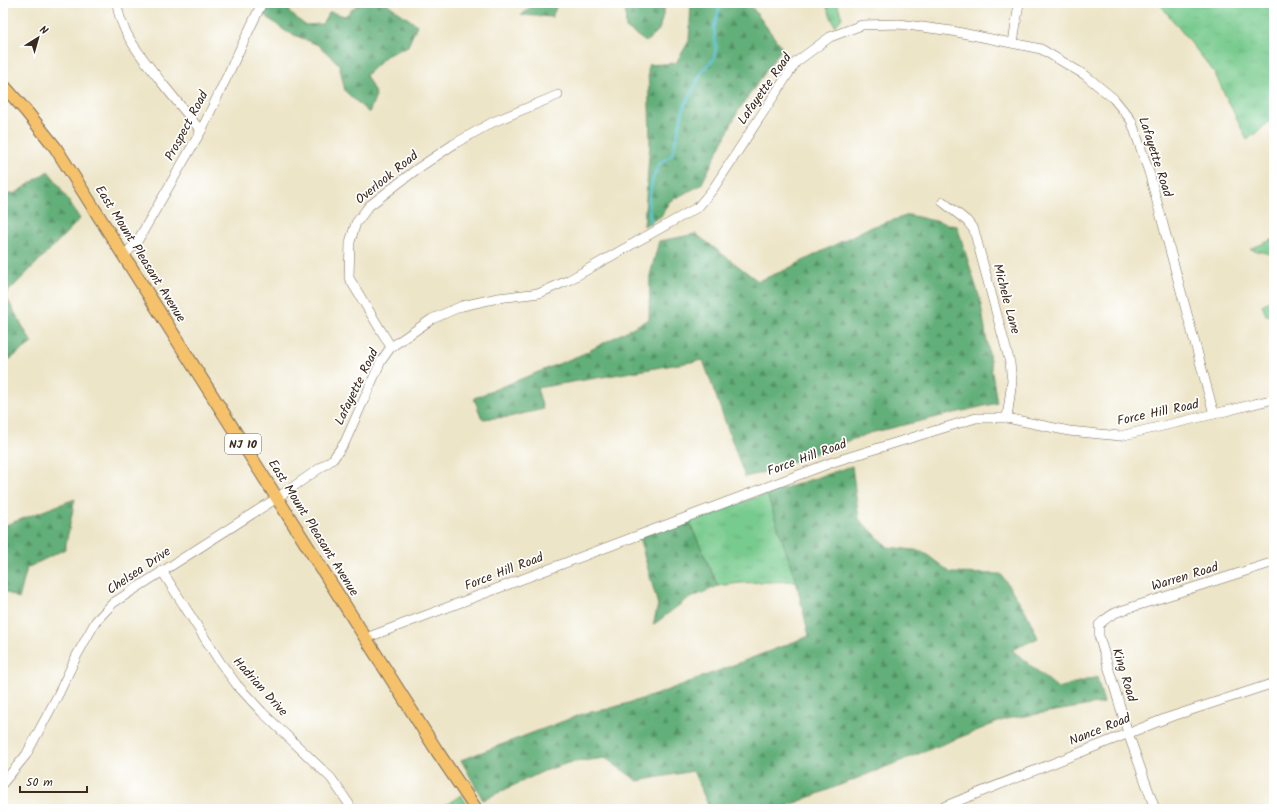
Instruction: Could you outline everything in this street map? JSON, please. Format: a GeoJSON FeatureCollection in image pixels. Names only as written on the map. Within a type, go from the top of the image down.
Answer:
{"type":"FeatureCollection","features":[{"type":"Feature","properties":{"kind":"main road","name":"East Mount Pleasant Avenue"},"geometry":{"type":"LineString","coordinates":[[3,85],[55,147],[437,751],[476,809]]}},
{"type":"Feature","properties":{"kind":"street"},"geometry":{"type":"LineString","coordinates":[[117,3],[119,15],[125,30],[139,54],[201,131]]}},
{"type":"Feature","properties":{"kind":"street","name":"Prospect Road"},"geometry":{"type":"LineString","coordinates":[[124,256],[138,240],[201,131],[262,3]]}},
{"type":"Feature","properties":{"kind":"street"},"geometry":{"type":"LineString","coordinates":[[1013,43],[1019,3]]}},
{"type":"Feature","properties":{"kind":"street","name":"Lafayette Road"},"geometry":{"type":"LineString","coordinates":[[277,498],[333,459],[345,442],[381,361],[392,347],[432,319],[462,306],[498,298],[540,293],[569,280],[698,207],[713,188],[796,62],[830,37],[862,25],[899,24],[952,31],[1041,49],[1085,75],[1114,99],[1130,120],[1148,172],[1214,414]]}},
{"type":"Feature","properties":{"kind":"street","name":"Overlook Road"},"geometry":{"type":"LineString","coordinates":[[392,347],[349,278],[350,242],[356,222],[369,206],[417,169],[454,144],[493,122],[558,95]]}},
{"type":"Feature","properties":{"kind":"street","name":"Michele Lane"},"geometry":{"type":"LineString","coordinates":[[943,202],[967,221],[974,230],[1010,363],[1012,382],[1008,418]]}},
{"type":"Feature","properties":{"kind":"street","name":"Force Hill Road"},"geometry":{"type":"LineString","coordinates":[[366,638],[832,462],[976,418],[1008,418],[1069,431],[1120,436],[1274,398]]}},
{"type":"Feature","properties":{"kind":"street","name":"Chelsea Drive"},"geometry":{"type":"LineString","coordinates":[[3,783],[26,755],[96,621],[113,603],[277,498]]}},
{"type":"Feature","properties":{"kind":"street","name":"Warren Road"},"geometry":{"type":"LineString","coordinates":[[1105,618],[1120,610],[1274,562]]}},
{"type":"Feature","properties":{"kind":"street","name":"Hadrian Drive"},"geometry":{"type":"LineString","coordinates":[[162,571],[220,662],[237,685],[262,712],[331,778],[351,809]]}},
{"type":"Feature","properties":{"kind":"street","name":"King Road"},"geometry":{"type":"LineString","coordinates":[[1105,618],[1099,625],[1099,636],[1128,733],[1155,809]]}},
{"type":"Feature","properties":{"kind":"street","name":"Nance Road"},"geometry":{"type":"LineString","coordinates":[[938,809],[1167,718],[1274,683]]}},
{"type":"Feature","properties":{"kind":"green space"},"geometry":{"type":"Polygon","coordinates":[[[267,3],[292,3],[289,12],[305,25],[322,24],[330,12],[345,16],[359,3],[386,3],[417,25],[408,46],[386,56],[366,75],[376,95],[369,113],[345,91],[339,64],[318,45],[285,31],[262,13],[267,3]]]}},
{"type":"Feature","properties":{"kind":"green space"},"geometry":{"type":"Polygon","coordinates":[[[535,3],[558,3],[552,17],[521,15],[535,3]]]}},
{"type":"Feature","properties":{"kind":"green space"},"geometry":{"type":"Polygon","coordinates":[[[625,3],[666,3],[659,30],[646,42],[626,28],[625,3]]]}},
{"type":"Feature","properties":{"kind":"green space"},"geometry":{"type":"Polygon","coordinates":[[[691,3],[749,3],[782,48],[738,111],[701,185],[670,201],[661,216],[644,226],[650,142],[648,65],[676,63],[689,41],[691,3]]]}},
{"type":"Feature","properties":{"kind":"green space"},"geometry":{"type":"Polygon","coordinates":[[[825,3],[837,3],[842,18],[835,26],[825,3]]]}},
{"type":"Feature","properties":{"kind":"green space"},"geometry":{"type":"Polygon","coordinates":[[[1159,3],[1274,3],[1274,118],[1247,140],[1214,72],[1159,3]]]}},
{"type":"Feature","properties":{"kind":"green space"},"geometry":{"type":"Polygon","coordinates":[[[48,171],[80,219],[5,295],[32,343],[3,364],[3,195],[16,193],[48,171]]]}},
{"type":"Feature","properties":{"kind":"green space"},"geometry":{"type":"Polygon","coordinates":[[[909,215],[957,226],[980,299],[997,403],[870,433],[761,473],[745,477],[703,360],[537,388],[543,409],[509,417],[482,419],[474,398],[583,354],[649,319],[650,275],[659,241],[696,234],[758,281],[783,271],[868,228],[909,215]]]}},
{"type":"Feature","properties":{"kind":"green space"},"geometry":{"type":"Polygon","coordinates":[[[1274,239],[1274,255],[1250,249],[1274,239]]]}},
{"type":"Feature","properties":{"kind":"green space"},"geometry":{"type":"Polygon","coordinates":[[[1274,298],[1274,316],[1266,315],[1262,305],[1274,298]]]}},
{"type":"Feature","properties":{"kind":"green space"},"geometry":{"type":"Polygon","coordinates":[[[852,466],[859,519],[888,547],[922,551],[951,573],[1001,574],[1026,612],[1038,638],[1012,650],[1058,688],[1097,677],[1104,703],[1006,719],[780,809],[710,809],[693,771],[638,781],[605,758],[568,763],[544,771],[483,800],[461,760],[585,713],[608,709],[655,695],[809,636],[796,581],[767,494],[852,466]]]}},
{"type":"Feature","properties":{"kind":"green space"},"geometry":{"type":"Polygon","coordinates":[[[767,494],[796,581],[740,583],[718,586],[688,519],[767,494]]]}},
{"type":"Feature","properties":{"kind":"green space"},"geometry":{"type":"Polygon","coordinates":[[[75,499],[65,549],[27,568],[19,599],[3,590],[3,526],[75,499]]]}},
{"type":"Feature","properties":{"kind":"green space"},"geometry":{"type":"Polygon","coordinates":[[[688,519],[718,586],[686,600],[653,625],[658,605],[639,537],[688,519]]]}},
{"type":"Feature","properties":{"kind":"green space"},"geometry":{"type":"Polygon","coordinates":[[[461,795],[470,809],[440,809],[461,795]]]}},
{"type":"Feature","properties":{"kind":"waterway"},"geometry":{"type":"LineString","coordinates":[[651,224],[648,203],[653,178],[659,164],[672,155],[684,107],[702,71],[714,59],[716,48],[714,28],[721,3]]}}]}
